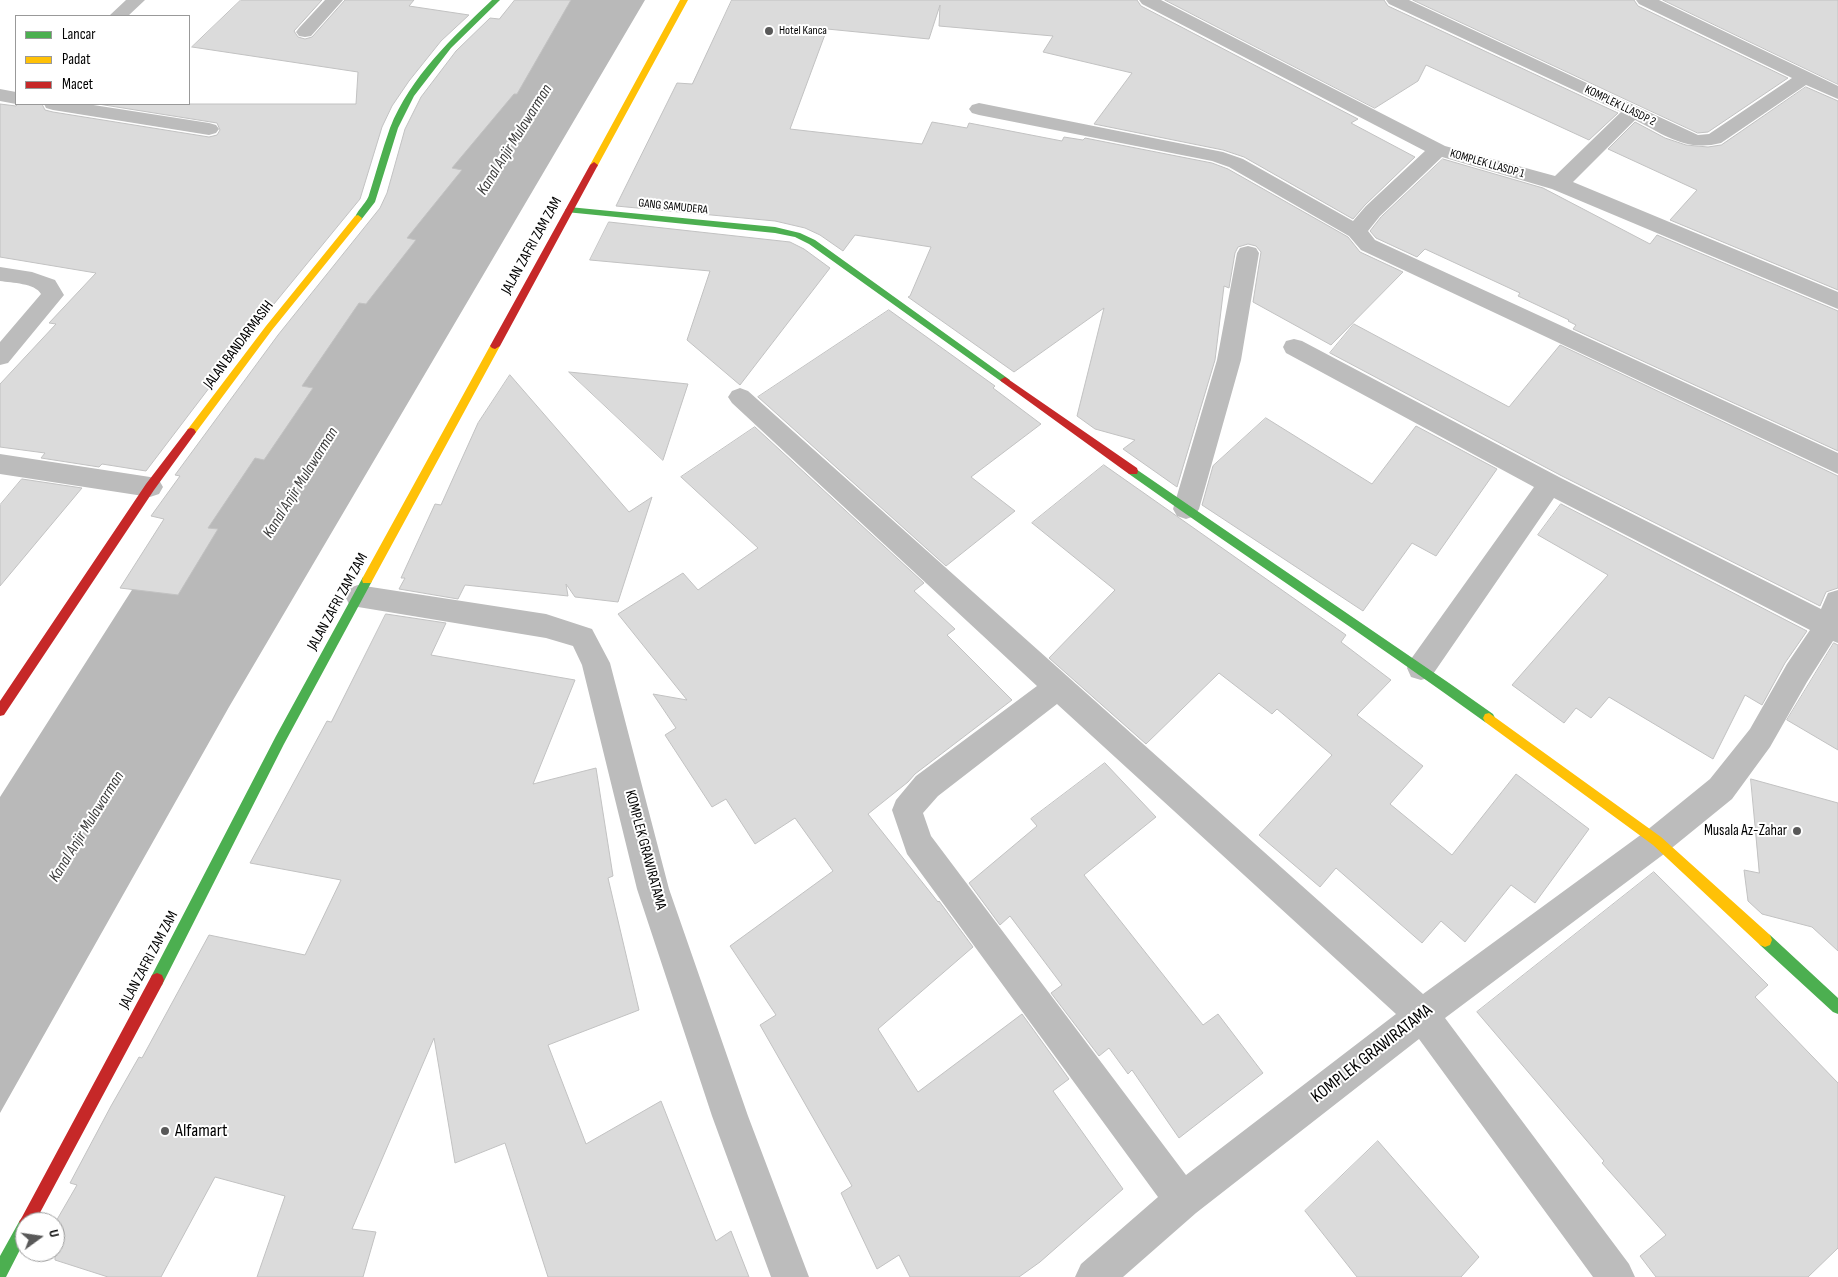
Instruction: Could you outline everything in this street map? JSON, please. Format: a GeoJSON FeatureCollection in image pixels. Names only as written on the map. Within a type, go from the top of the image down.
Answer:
{"type":"FeatureCollection","features":[{"type":"Feature","properties":{"kind":"street"},"geometry":{"type":"LineString","coordinates":[[119,15],[136,0]]}},
{"type":"Feature","properties":{"kind":"street"},"geometry":{"type":"LineString","coordinates":[[305,32],[334,0]]}},
{"type":"Feature","properties":{"kind":"street","name":"JALAN BANDARMASIH"},"geometry":{"type":"LineString","coordinates":[[0,711],[150,487],[269,328],[371,202],[378,187],[388,145],[397,118],[424,74],[496,0]]}},
{"type":"Feature","properties":{"kind":"street","name":"JALAN ZAFRI ZAM ZAM"},"geometry":{"type":"LineString","coordinates":[[32,1212],[159,976],[280,740],[684,0]]}},
{"type":"Feature","properties":{"kind":"street","name":"KOMPLEK LLASDP 1"},"geometry":{"type":"LineString","coordinates":[[1148,0],[1438,150],[1559,184],[1838,301]]}},
{"type":"Feature","properties":{"kind":"street","name":"KOMPLEK LLASDP 2"},"geometry":{"type":"LineString","coordinates":[[1395,0],[1633,111],[1686,138],[1698,140],[1714,139],[1804,78]]}},
{"type":"Feature","properties":{"kind":"street"},"geometry":{"type":"LineString","coordinates":[[1645,0],[1838,93]]}},
{"type":"Feature","properties":{"kind":"street"},"geometry":{"type":"LineString","coordinates":[[0,95],[15,98]]}},
{"type":"Feature","properties":{"kind":"street"},"geometry":{"type":"LineString","coordinates":[[58,105],[209,129]]}},
{"type":"Feature","properties":{"kind":"street"},"geometry":{"type":"LineString","coordinates":[[979,109],[1216,156],[1236,163],[1356,230],[1368,245],[1838,464]]}},
{"type":"Feature","properties":{"kind":"street"},"geometry":{"type":"LineString","coordinates":[[1559,184],[1633,111]]}},
{"type":"Feature","properties":{"kind":"street"},"geometry":{"type":"LineString","coordinates":[[1356,230],[1373,211],[1438,150]]}},
{"type":"Feature","properties":{"kind":"street","name":"GANG SAMUDERA"},"geometry":{"type":"LineString","coordinates":[[569,210],[774,230],[797,234],[812,242],[1186,509],[1421,668],[1657,842],[1838,1007]]}},
{"type":"Feature","properties":{"kind":"street"},"geometry":{"type":"LineString","coordinates":[[1186,509],[1229,360],[1248,253]]}},
{"type":"Feature","properties":{"kind":"street"},"geometry":{"type":"LineString","coordinates":[[0,274],[32,279],[46,285],[53,295],[0,357]]}},
{"type":"Feature","properties":{"kind":"street"},"geometry":{"type":"LineString","coordinates":[[1294,347],[1550,484],[1835,619]]}},
{"type":"Feature","properties":{"kind":"street"},"geometry":{"type":"LineString","coordinates":[[740,397],[1422,1015],[1616,1277]]}},
{"type":"Feature","properties":{"kind":"street"},"geometry":{"type":"LineString","coordinates":[[0,464],[150,487]]}},
{"type":"Feature","properties":{"kind":"street"},"geometry":{"type":"LineString","coordinates":[[1421,668],[1550,484]]}},
{"type":"Feature","properties":{"kind":"street","name":"KOMPLEK GRAWIRATAMA"},"geometry":{"type":"LineString","coordinates":[[358,596],[546,626],[582,637],[596,663],[653,889],[730,1116],[790,1277]]}},
{"type":"Feature","properties":{"kind":"street","name":"KOMPLEK GRAWIRATAMA"},"geometry":{"type":"LineString","coordinates":[[1094,1277],[1183,1200],[1422,1015],[1657,842],[1721,789],[1760,738],[1797,673],[1835,619]]}},
{"type":"Feature","properties":{"kind":"street"},"geometry":{"type":"LineString","coordinates":[[1058,687],[927,786],[907,810],[918,844],[1183,1200]]}},
{"type":"Feature","properties":{"kind":"street","name":"JALAN ZAFRI ZAM ZAM"},"geometry":{"type":"LineString","coordinates":[[0,1272],[15,1244]]}},
{"type":"Feature","properties":{"kind":"water","name":"Kanal Anjir Mulawarman"},"geometry":{"type":"Polygon","coordinates":[[[536,0],[645,0],[229,707],[0,1113],[0,797],[137,582],[536,0]]]}},
{"type":"Feature","properties":{"kind":"building"},"geometry":{"type":"Polygon","coordinates":[[[241,0],[322,0],[294,31],[298,37],[305,39],[312,37],[345,0],[414,0],[409,6],[469,15],[441,41],[392,106],[382,127],[360,199],[260,321],[146,471],[102,464],[99,467],[41,458],[45,453],[0,447],[0,384],[56,324],[49,323],[96,273],[0,257],[0,104],[16,106],[42,105],[45,110],[53,112],[209,137],[217,135],[220,130],[217,123],[104,105],[356,104],[358,72],[192,47],[241,0]]]}},
{"type":"Feature","properties":{"kind":"building"},"geometry":{"type":"Polygon","coordinates":[[[515,0],[571,0],[517,94],[514,94],[452,168],[462,170],[407,238],[416,240],[366,304],[359,303],[302,386],[313,388],[264,460],[255,458],[208,528],[218,529],[178,595],[120,588],[164,519],[151,516],[180,476],[175,475],[278,335],[380,208],[387,193],[405,129],[421,97],[456,51],[490,18],[499,19],[515,0]]]}},
{"type":"Feature","properties":{"kind":"building"},"geometry":{"type":"Polygon","coordinates":[[[732,0],[1137,0],[1141,6],[1358,119],[1351,123],[1415,157],[1353,219],[1244,157],[1223,150],[1094,124],[1132,73],[1043,52],[1053,36],[939,26],[940,5],[929,39],[827,29],[790,129],[922,144],[932,122],[967,128],[969,123],[1062,141],[1064,137],[1083,140],[1085,138],[1212,163],[1228,169],[1348,237],[1360,252],[1403,272],[1331,345],[1253,302],[1261,252],[1256,246],[1248,244],[1238,247],[1235,253],[1229,288],[1224,286],[1215,360],[1177,487],[1123,449],[1135,440],[1095,429],[1077,416],[1104,308],[1014,372],[908,297],[931,247],[855,235],[843,251],[820,235],[805,228],[775,221],[616,206],[677,83],[692,84],[732,0]]]}},
{"type":"Feature","properties":{"kind":"building"},"geometry":{"type":"Polygon","coordinates":[[[1165,0],[1384,0],[1388,6],[1618,113],[1589,140],[1426,65],[1418,81],[1375,108],[1165,0]]]}},
{"type":"Feature","properties":{"kind":"building"},"geometry":{"type":"Polygon","coordinates":[[[1413,0],[1634,0],[1638,6],[1788,78],[1708,132],[1698,133],[1413,0]]]}},
{"type":"Feature","properties":{"kind":"building"},"geometry":{"type":"Polygon","coordinates":[[[1663,0],[1838,0],[1838,84],[1663,0]]]}},
{"type":"Feature","properties":{"kind":"building"},"geometry":{"type":"Polygon","coordinates":[[[1806,87],[1838,101],[1838,290],[1670,220],[1697,190],[1608,149],[1635,122],[1665,138],[1686,145],[1708,147],[1721,145],[1806,87]]]}},
{"type":"Feature","properties":{"kind":"building"},"geometry":{"type":"Polygon","coordinates":[[[1443,159],[1543,188],[1650,244],[1657,235],[1838,311],[1838,451],[1573,329],[1576,325],[1569,320],[1518,296],[1520,293],[1425,249],[1417,257],[1376,238],[1370,231],[1381,217],[1443,159]]]}},
{"type":"Feature","properties":{"kind":"building"},"geometry":{"type":"Polygon","coordinates":[[[609,222],[790,242],[804,249],[830,268],[740,385],[687,340],[710,271],[590,260],[609,222]]]}},
{"type":"Feature","properties":{"kind":"building"},"geometry":{"type":"Polygon","coordinates":[[[889,310],[995,386],[993,388],[1041,424],[971,477],[1015,511],[946,566],[758,397],[889,310]]]}},
{"type":"Feature","properties":{"kind":"building"},"geometry":{"type":"Polygon","coordinates":[[[1354,324],[1509,407],[1560,345],[1838,476],[1838,588],[1826,592],[1820,606],[1560,475],[1330,353],[1354,324]]]}},
{"type":"Feature","properties":{"kind":"building"},"geometry":{"type":"Polygon","coordinates":[[[569,372],[688,384],[663,460],[569,372]]]}},
{"type":"Feature","properties":{"kind":"building"},"geometry":{"type":"Polygon","coordinates":[[[510,375],[629,512],[652,497],[618,602],[575,597],[566,584],[568,596],[465,585],[458,599],[399,589],[405,578],[401,578],[435,504],[441,505],[478,423],[510,375]]]}},
{"type":"Feature","properties":{"kind":"building"},"geometry":{"type":"Polygon","coordinates":[[[1266,418],[1372,484],[1416,426],[1497,469],[1436,556],[1412,543],[1363,611],[1202,505],[1213,466],[1266,418]]]}},
{"type":"Feature","properties":{"kind":"building"},"geometry":{"type":"Polygon","coordinates":[[[755,427],[924,583],[914,591],[955,629],[947,635],[1012,700],[915,774],[908,782],[868,814],[939,901],[973,947],[878,1029],[918,1092],[1022,1014],[1069,1079],[1053,1091],[1123,1189],[1040,1262],[1019,1277],[910,1277],[899,1255],[877,1269],[841,1193],[852,1186],[760,1025],[776,1015],[730,946],[833,871],[795,818],[755,844],[726,799],[712,807],[665,735],[676,728],[653,694],[687,700],[618,614],[683,573],[698,590],[758,548],[681,477],[755,427]]]}},
{"type":"Feature","properties":{"kind":"building"},"geometry":{"type":"Polygon","coordinates":[[[1104,465],[1346,635],[1341,642],[1391,680],[1357,715],[1423,766],[1390,804],[1452,855],[1516,774],[1589,829],[1535,903],[1511,885],[1465,942],[1441,921],[1422,943],[1336,868],[1320,887],[1259,835],[1332,755],[1277,709],[1272,714],[1219,673],[1146,744],[1049,658],[1115,590],[1032,523],[1104,465]]]}},
{"type":"Feature","properties":{"kind":"building"},"geometry":{"type":"Polygon","coordinates":[[[22,479],[82,488],[0,586],[0,505],[22,479]]]}},
{"type":"Feature","properties":{"kind":"building"},"geometry":{"type":"Polygon","coordinates":[[[1561,504],[1807,631],[1785,663],[1762,705],[1745,695],[1713,759],[1609,697],[1591,718],[1576,708],[1564,723],[1512,685],[1608,575],[1538,535],[1561,504]]]}},
{"type":"Feature","properties":{"kind":"building"},"geometry":{"type":"Polygon","coordinates":[[[386,614],[446,623],[431,655],[575,680],[533,784],[596,768],[613,876],[608,878],[639,1010],[548,1045],[586,1144],[661,1101],[716,1241],[731,1231],[749,1277],[548,1277],[505,1143],[455,1163],[434,1038],[352,1229],[376,1232],[363,1277],[257,1277],[285,1196],[215,1177],[161,1277],[108,1277],[61,1262],[65,1262],[65,1212],[61,1212],[77,1185],[70,1183],[111,1106],[139,1057],[142,1058],[209,935],[305,955],[341,880],[250,863],[327,721],[331,722],[386,614]]]}},
{"type":"Feature","properties":{"kind":"building"},"geometry":{"type":"Polygon","coordinates":[[[1834,643],[1838,645],[1838,750],[1787,720],[1834,643]]]}},
{"type":"Feature","properties":{"kind":"building"},"geometry":{"type":"Polygon","coordinates":[[[1105,763],[1156,817],[1084,875],[1203,1025],[1218,1014],[1263,1073],[1179,1138],[1132,1070],[1128,1074],[1109,1048],[1099,1056],[1051,993],[1062,985],[1010,916],[1000,925],[969,883],[1037,826],[1031,819],[1105,763]]]}},
{"type":"Feature","properties":{"kind":"building"},"geometry":{"type":"Polygon","coordinates":[[[1751,779],[1838,803],[1838,951],[1812,927],[1762,914],[1748,901],[1744,870],[1759,873],[1751,779]]]}},
{"type":"Feature","properties":{"kind":"building"},"geometry":{"type":"Polygon","coordinates":[[[1654,872],[1768,985],[1755,997],[1838,1083],[1838,1248],[1808,1277],[1656,1277],[1640,1256],[1666,1235],[1602,1163],[1604,1161],[1477,1012],[1654,872]]]}},
{"type":"Feature","properties":{"kind":"building"},"geometry":{"type":"Polygon","coordinates":[[[1378,1141],[1479,1257],[1461,1277],[1357,1277],[1305,1211],[1378,1141]]]}},
{"type":"Feature","properties":{"kind":"traffic: fast"},"geometry":{"type":"LineString","coordinates":[[358,218],[371,202],[394,128],[410,96],[448,46],[496,0]]}},
{"type":"Feature","properties":{"kind":"traffic: fast"},"geometry":{"type":"LineString","coordinates":[[569,210],[775,230],[797,235],[812,242],[1005,380]]}},
{"type":"Feature","properties":{"kind":"traffic: fast"},"geometry":{"type":"LineString","coordinates":[[1133,471],[1489,718]]}},
{"type":"Feature","properties":{"kind":"traffic: fast"},"geometry":{"type":"LineString","coordinates":[[157,980],[280,740],[367,580]]}},
{"type":"Feature","properties":{"kind":"traffic: fast"},"geometry":{"type":"LineString","coordinates":[[1765,940],[1838,1007]]}},
{"type":"Feature","properties":{"kind":"traffic: fast"},"geometry":{"type":"LineString","coordinates":[[0,1272],[15,1244]]}},
{"type":"Feature","properties":{"kind":"traffic: slow"},"geometry":{"type":"LineString","coordinates":[[594,165],[684,0]]}},
{"type":"Feature","properties":{"kind":"traffic: slow"},"geometry":{"type":"LineString","coordinates":[[191,432],[269,328],[358,218]]}},
{"type":"Feature","properties":{"kind":"traffic: slow"},"geometry":{"type":"LineString","coordinates":[[367,580],[495,346]]}},
{"type":"Feature","properties":{"kind":"traffic: slow"},"geometry":{"type":"LineString","coordinates":[[1489,718],[1657,841],[1765,940]]}},
{"type":"Feature","properties":{"kind":"traffic: jam"},"geometry":{"type":"LineString","coordinates":[[495,346],[594,165]]}},
{"type":"Feature","properties":{"kind":"traffic: jam"},"geometry":{"type":"LineString","coordinates":[[1005,380],[1133,471]]}},
{"type":"Feature","properties":{"kind":"traffic: jam"},"geometry":{"type":"LineString","coordinates":[[0,711],[150,487],[191,432]]}},
{"type":"Feature","properties":{"kind":"traffic: jam"},"geometry":{"type":"LineString","coordinates":[[32,1212],[157,980]]}},
{"type":"Feature","properties":{"kind":"place","name":"Hotel Kanca"},"geometry":{"type":"Point","coordinates":[769,31]}},
{"type":"Feature","properties":{"kind":"place","name":"Musala Az-Zahar"},"geometry":{"type":"Point","coordinates":[1797,831]}},
{"type":"Feature","properties":{"kind":"place","name":"Alfamart"},"geometry":{"type":"Point","coordinates":[165,1131]}}]}
